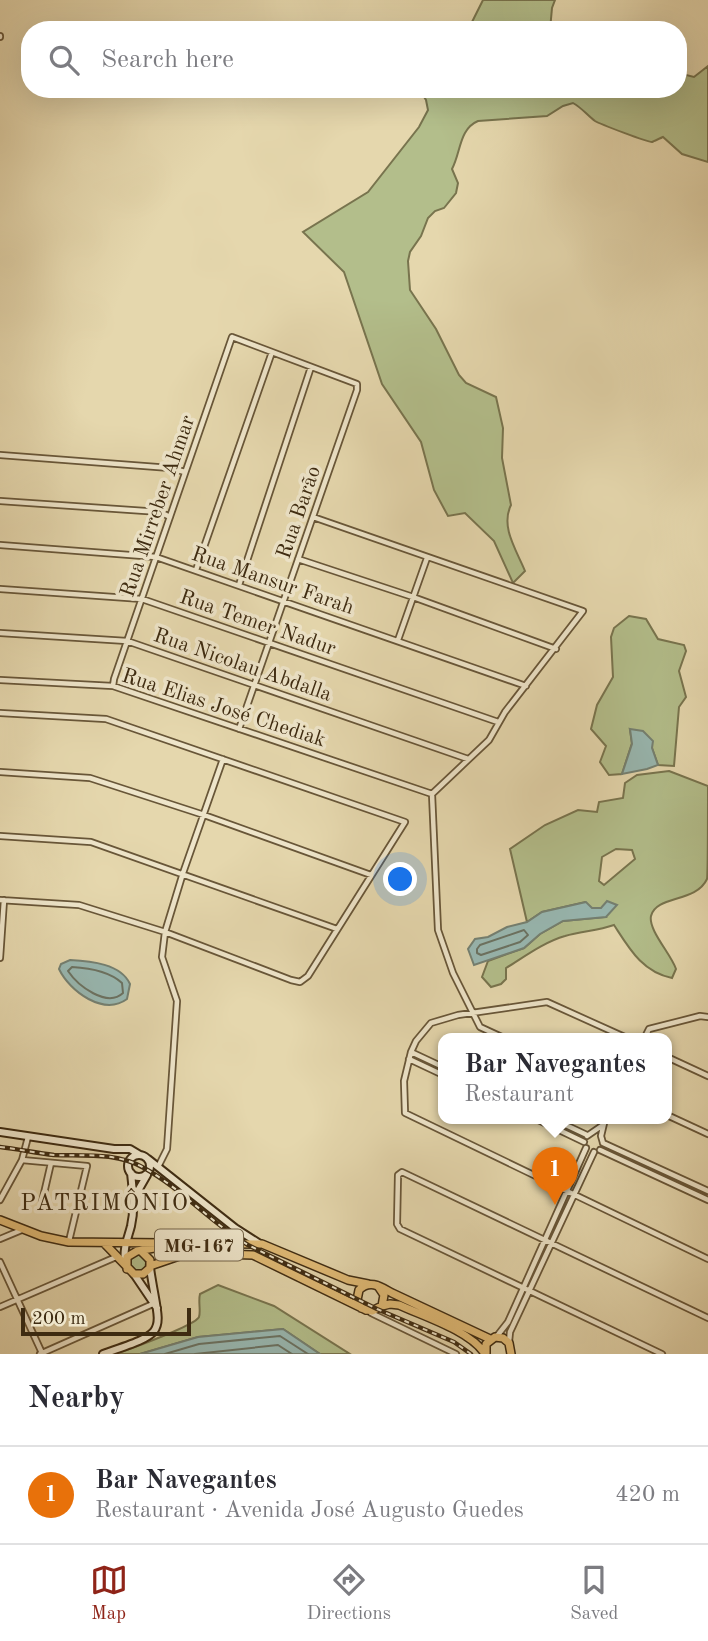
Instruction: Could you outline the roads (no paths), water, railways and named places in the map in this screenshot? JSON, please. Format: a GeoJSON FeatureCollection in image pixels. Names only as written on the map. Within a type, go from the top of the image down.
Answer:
{"type":"FeatureCollection","features":[{"type":"Feature","properties":{"kind":"main road","name":"MG-167"},"geometry":{"type":"LineString","coordinates":[[0,1220],[69,1242],[262,1244],[348,1280],[378,1286],[493,1338]]}},
{"type":"Feature","properties":{"kind":"main road"},"geometry":{"type":"LineString","coordinates":[[105,1244],[129,1269]]}},
{"type":"Feature","properties":{"kind":"main road","name":"MG-167"},"geometry":{"type":"LineString","coordinates":[[142,1252],[150,1260],[150,1267],[143,1274],[129,1269],[131,1253],[171,1245]]}},
{"type":"Feature","properties":{"kind":"main road"},"geometry":{"type":"LineString","coordinates":[[150,1267],[188,1253],[253,1255],[366,1310],[377,1310],[390,1304],[399,1305],[468,1337],[481,1347],[485,1354]]}},
{"type":"Feature","properties":{"kind":"main road"},"geometry":{"type":"LineString","coordinates":[[366,1310],[359,1304],[357,1294],[368,1284]]}},
{"type":"Feature","properties":{"kind":"main road"},"geometry":{"type":"LineString","coordinates":[[378,1286],[384,1296],[382,1306]]}},
{"type":"Feature","properties":{"kind":"main road"},"geometry":{"type":"LineString","coordinates":[[485,1354],[486,1344],[493,1338],[503,1338],[510,1349],[520,1354]]}},
{"type":"Feature","properties":{"kind":"street","name":"Rua Mirreber Ahmar"},"geometry":{"type":"LineString","coordinates":[[113,686],[232,337],[272,352]]}},
{"type":"Feature","properties":{"kind":"street"},"geometry":{"type":"LineString","coordinates":[[196,570],[272,352],[311,367],[239,585]]}},
{"type":"Feature","properties":{"kind":"street","name":"Rua Barão"},"geometry":{"type":"LineString","coordinates":[[239,729],[357,390],[357,384],[311,367]]}},
{"type":"Feature","properties":{"kind":"street"},"geometry":{"type":"LineString","coordinates":[[0,455],[170,467],[185,472]]}},
{"type":"Feature","properties":{"kind":"street"},"geometry":{"type":"LineString","coordinates":[[0,501],[160,512],[170,517]]}},
{"type":"Feature","properties":{"kind":"street"},"geometry":{"type":"LineString","coordinates":[[313,517],[583,611],[498,723],[489,740],[432,794],[438,930],[453,973],[473,1014],[480,1027],[493,1033]]}},
{"type":"Feature","properties":{"kind":"street","name":"Rua Mansur Farah"},"geometry":{"type":"LineString","coordinates":[[0,545],[156,557],[398,639],[526,686]]}},
{"type":"Feature","properties":{"kind":"street"},"geometry":{"type":"LineString","coordinates":[[398,639],[427,558]]}},
{"type":"Feature","properties":{"kind":"street"},"geometry":{"type":"LineString","coordinates":[[298,559],[556,649]]}},
{"type":"Feature","properties":{"kind":"street","name":"Rua Temer Nadur"},"geometry":{"type":"LineString","coordinates":[[0,589],[142,599],[498,723]]}},
{"type":"Feature","properties":{"kind":"street","name":"Rua Nicolau Abdalla"},"geometry":{"type":"LineString","coordinates":[[0,634],[127,641],[468,759]]}},
{"type":"Feature","properties":{"kind":"street","name":"Rua Elias José Chediak"},"geometry":{"type":"LineString","coordinates":[[0,680],[113,686],[432,794]]}},
{"type":"Feature","properties":{"kind":"street"},"geometry":{"type":"LineString","coordinates":[[0,713],[106,719],[405,822],[308,976],[300,982],[165,932],[79,905],[2,900],[0,958]]}},
{"type":"Feature","properties":{"kind":"street"},"geometry":{"type":"LineString","coordinates":[[114,1149],[139,1177],[159,1165],[167,1149],[177,1001],[162,957],[165,932],[223,759]]}},
{"type":"Feature","properties":{"kind":"street"},"geometry":{"type":"LineString","coordinates":[[0,772],[90,778],[204,815],[370,875]]}},
{"type":"Feature","properties":{"kind":"street"},"geometry":{"type":"LineString","coordinates":[[0,836],[91,842],[337,929]]}},
{"type":"Feature","properties":{"kind":"street"},"geometry":{"type":"LineString","coordinates":[[616,1033],[547,1002],[458,1015],[431,1023],[416,1041],[411,1052],[404,1081],[405,1113],[708,1259]]}},
{"type":"Feature","properties":{"kind":"street"},"geometry":{"type":"LineString","coordinates":[[647,1033],[649,1029],[706,1017]]}},
{"type":"Feature","properties":{"kind":"street"},"geometry":{"type":"LineString","coordinates":[[411,1052],[438,1065]]}},
{"type":"Feature","properties":{"kind":"street"},"geometry":{"type":"LineString","coordinates":[[409,1059],[438,1073]]}},
{"type":"Feature","properties":{"kind":"street"},"geometry":{"type":"LineString","coordinates":[[672,1059],[708,1076]]}},
{"type":"Feature","properties":{"kind":"street"},"geometry":{"type":"LineString","coordinates":[[672,1117],[708,1134]]}},
{"type":"Feature","properties":{"kind":"street"},"geometry":{"type":"LineString","coordinates":[[546,1124],[597,1151],[708,1200]]}},
{"type":"Feature","properties":{"kind":"street"},"geometry":{"type":"LineString","coordinates":[[564,1124],[587,1135],[602,1124]]}},
{"type":"Feature","properties":{"kind":"street"},"geometry":{"type":"LineString","coordinates":[[604,1124],[601,1136],[603,1143],[708,1191]]}},
{"type":"Feature","properties":{"kind":"street"},"geometry":{"type":"LineString","coordinates":[[0,1132],[130,1149],[159,1165],[235,1228],[262,1244]]}},
{"type":"Feature","properties":{"kind":"street"},"geometry":{"type":"LineString","coordinates":[[593,1133],[601,1136]]}},
{"type":"Feature","properties":{"kind":"street"},"geometry":{"type":"LineString","coordinates":[[493,1338],[502,1332],[508,1322],[568,1192],[587,1135]]}},
{"type":"Feature","properties":{"kind":"street"},"geometry":{"type":"LineString","coordinates":[[0,1200],[22,1160],[28,1137]]}},
{"type":"Feature","properties":{"kind":"street"},"geometry":{"type":"LineString","coordinates":[[510,1349],[510,1332],[551,1243],[603,1143]]}},
{"type":"Feature","properties":{"kind":"street"},"geometry":{"type":"LineString","coordinates":[[140,1155],[132,1157],[130,1170],[134,1198],[131,1226],[124,1252],[129,1269],[156,1306]]}},
{"type":"Feature","properties":{"kind":"street"},"geometry":{"type":"LineString","coordinates":[[134,1198],[149,1172],[148,1159]]}},
{"type":"Feature","properties":{"kind":"street"},"geometry":{"type":"LineString","coordinates":[[22,1160],[87,1166],[69,1242]]}},
{"type":"Feature","properties":{"kind":"street"},"geometry":{"type":"LineString","coordinates":[[42,1202],[51,1163]]}},
{"type":"Feature","properties":{"kind":"street"},"geometry":{"type":"LineString","coordinates":[[662,1354],[398,1227],[398,1175],[402,1172],[708,1318]]}},
{"type":"Feature","properties":{"kind":"street"},"geometry":{"type":"LineString","coordinates":[[131,1226],[136,1244],[142,1252]]}},
{"type":"Feature","properties":{"kind":"street"},"geometry":{"type":"LineString","coordinates":[[0,1239],[24,1229]]}},
{"type":"Feature","properties":{"kind":"street"},"geometry":{"type":"LineString","coordinates":[[0,1307],[116,1257]]}},
{"type":"Feature","properties":{"kind":"street"},"geometry":{"type":"LineString","coordinates":[[0,1262],[19,1299],[41,1354],[156,1306]]}},
{"type":"Feature","properties":{"kind":"street"},"geometry":{"type":"LineString","coordinates":[[103,1354],[139,1342],[152,1334],[159,1322],[150,1267]]}},
{"type":"Feature","properties":{"kind":"street"},"geometry":{"type":"LineString","coordinates":[[366,1310],[456,1354]]}},
{"type":"Feature","properties":{"kind":"water"},"geometry":{"type":"Polygon","coordinates":[[[630,729],[643,731],[653,741],[652,748],[658,765],[622,774],[632,744],[630,729]]]}},
{"type":"Feature","properties":{"kind":"water"},"geometry":{"type":"Polygon","coordinates":[[[607,901],[617,905],[606,917],[563,921],[540,934],[524,948],[474,965],[468,949],[475,939],[488,937],[507,927],[527,922],[542,912],[586,902],[592,908],[601,908],[607,901]]]}},
{"type":"Feature","properties":{"kind":"water"},"geometry":{"type":"Polygon","coordinates":[[[70,960],[96,963],[120,972],[130,984],[127,999],[108,1005],[88,999],[79,993],[59,969],[61,964],[70,960]]]}},
{"type":"Feature","properties":{"kind":"water"},"geometry":{"type":"Polygon","coordinates":[[[283,1329],[320,1354],[140,1354],[198,1337],[283,1329]]]}},
{"type":"Feature","properties":{"kind":"railway"},"geometry":{"type":"LineString","coordinates":[[0,1147],[54,1155],[111,1157],[133,1163],[158,1176],[221,1227],[248,1245],[377,1309],[454,1342],[471,1354]]}},
{"type":"Feature","properties":{"kind":"place","name":"Bar Navegantes"},"geometry":{"type":"Point","coordinates":[555,1205]}},
{"type":"Feature","properties":{"kind":"district","name":"PATRIMÔNIO"},"geometry":{"type":"Point","coordinates":[105,1202]}}]}
